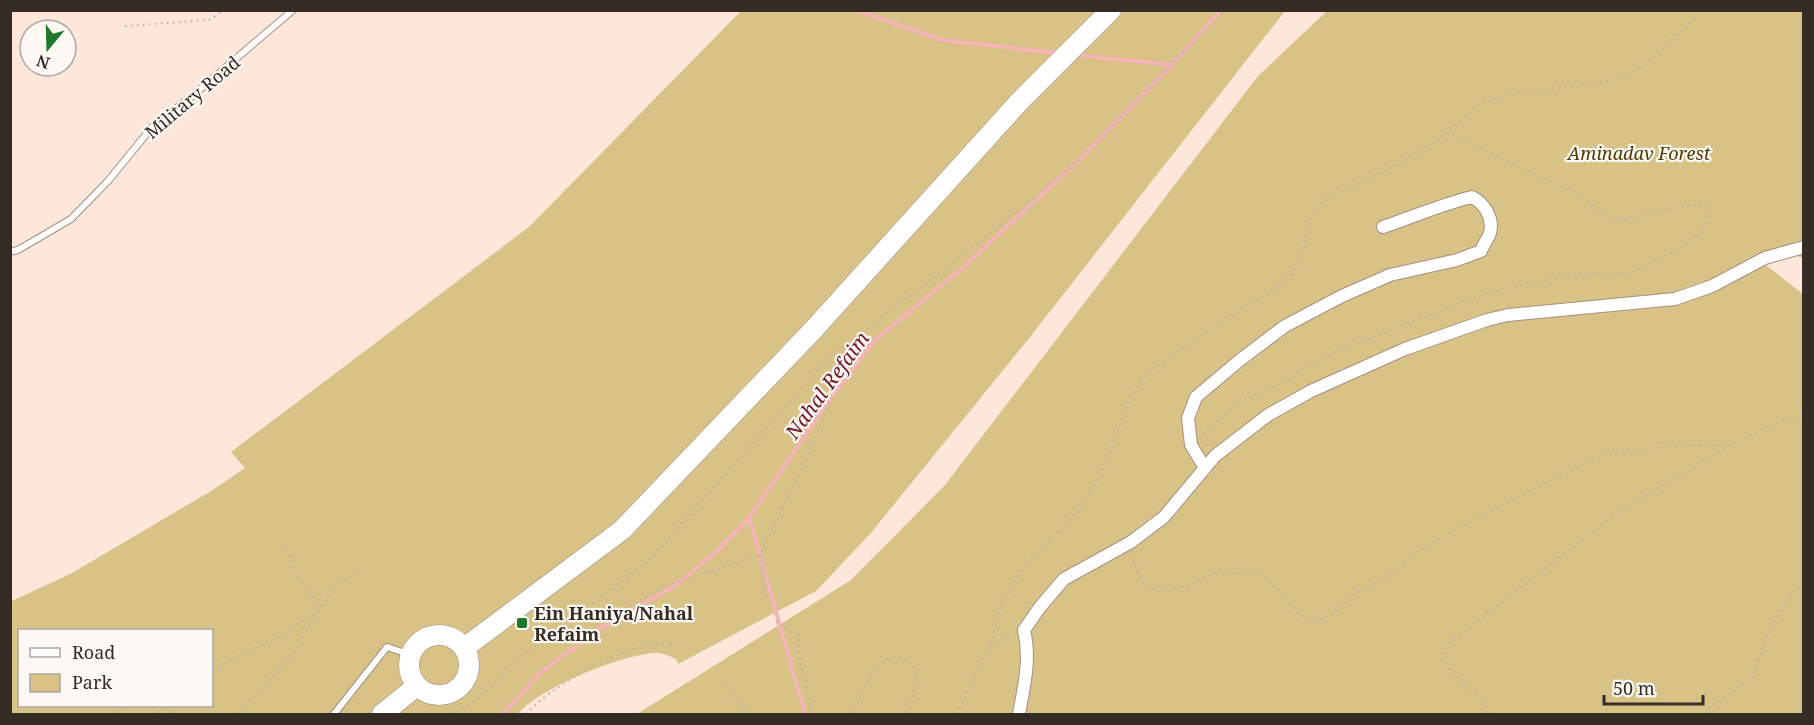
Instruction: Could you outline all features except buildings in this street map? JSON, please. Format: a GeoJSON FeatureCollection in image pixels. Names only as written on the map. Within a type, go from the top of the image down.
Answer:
{"type":"FeatureCollection","features":[{"type":"Feature","properties":{"kind":"main road"},"geometry":{"type":"LineString","coordinates":[[464,648],[622,530],[814,329],[1019,102],[1111,10]]}},
{"type":"Feature","properties":{"kind":"main road"},"geometry":{"type":"LineString","coordinates":[[434,635],[451,637],[464,648],[470,666],[468,675],[456,690],[449,693],[432,694],[417,686],[409,669],[411,655],[418,643],[434,635]]}},
{"type":"Feature","properties":{"kind":"main road"},"geometry":{"type":"LineString","coordinates":[[382,714],[417,686]]}},
{"type":"Feature","properties":{"kind":"street"},"geometry":{"type":"LineString","coordinates":[[1205,468],[1191,445],[1188,418],[1196,397],[1285,326],[1342,296],[1390,275],[1457,261],[1481,251],[1490,232],[1488,216],[1483,203],[1472,196],[1452,201],[1426,213],[1383,227]]}},
{"type":"Feature","properties":{"kind":"street"},"geometry":{"type":"LineString","coordinates":[[1019,714],[1028,646],[1024,630],[1040,607],[1064,579],[1131,542],[1164,517],[1215,456],[1268,415],[1311,392],[1405,349],[1487,320],[1508,315],[1675,299],[1712,286],[1764,258],[1803,247]]}},
{"type":"Feature","properties":{"kind":"lane","name":"Military Road"},"geometry":{"type":"LineString","coordinates":[[10,252],[18,250],[71,219],[108,181],[153,126],[191,97],[293,10]]}},
{"type":"Feature","properties":{"kind":"lane"},"geometry":{"type":"LineString","coordinates":[[334,714],[387,647],[411,655]]}},
{"type":"Feature","properties":{"kind":"path"},"geometry":{"type":"LineString","coordinates":[[125,26],[209,20],[224,10]]}},
{"type":"Feature","properties":{"kind":"path"},"geometry":{"type":"LineString","coordinates":[[451,714],[472,704],[494,686],[516,659],[578,616],[649,560],[827,360],[985,238],[1076,163],[1225,10]]}},
{"type":"Feature","properties":{"kind":"path"},"geometry":{"type":"LineString","coordinates":[[957,714],[990,645],[1002,604],[1023,567],[1079,510],[1102,473],[1129,401],[1142,379],[1153,368],[1279,286],[1294,271],[1304,250],[1308,223],[1314,209],[1325,199],[1411,157],[1449,133],[1471,110],[1487,101],[1518,93],[1622,78],[1636,71],[1702,10]]}},
{"type":"Feature","properties":{"kind":"path"},"geometry":{"type":"LineString","coordinates":[[1191,445],[1236,404],[1284,381],[1337,351],[1492,291],[1583,273],[1628,273],[1647,266],[1685,245],[1702,231],[1711,215],[1704,204],[1688,205],[1623,220],[1606,215],[1567,188],[1449,133]]}},
{"type":"Feature","properties":{"kind":"path"},"geometry":{"type":"LineString","coordinates":[[768,603],[760,555],[809,453],[856,338]]}},
{"type":"Feature","properties":{"kind":"path"},"geometry":{"type":"LineString","coordinates":[[1488,714],[1485,702],[1455,676],[1446,664],[1443,656],[1450,642],[1620,511],[1730,445],[1780,421],[1803,415]]}},
{"type":"Feature","properties":{"kind":"path"},"geometry":{"type":"LineString","coordinates":[[1131,542],[1135,565],[1144,585],[1161,592],[1179,588],[1222,570],[1240,568],[1255,571],[1268,579],[1292,608],[1313,620],[1334,614],[1356,592],[1388,576],[1415,554],[1447,534],[1594,458],[1617,451],[1730,445]]}},
{"type":"Feature","properties":{"kind":"path"},"geometry":{"type":"LineString","coordinates":[[286,548],[297,576],[321,608]]}},
{"type":"Feature","properties":{"kind":"path"},"geometry":{"type":"LineString","coordinates":[[578,616],[612,615],[666,585],[760,555]]}},
{"type":"Feature","properties":{"kind":"path"},"geometry":{"type":"LineString","coordinates":[[236,714],[288,662],[335,584],[358,574]]}},
{"type":"Feature","properties":{"kind":"path"},"geometry":{"type":"LineString","coordinates":[[1706,714],[1707,710],[1754,676],[1765,639],[1787,601],[1803,582]]}},
{"type":"Feature","properties":{"kind":"path"},"geometry":{"type":"LineString","coordinates":[[213,669],[286,633],[321,608]]}},
{"type":"Feature","properties":{"kind":"path"},"geometry":{"type":"LineString","coordinates":[[776,622],[800,637],[800,662],[810,714]]}},
{"type":"Feature","properties":{"kind":"path"},"geometry":{"type":"LineString","coordinates":[[990,645],[1024,630]]}},
{"type":"Feature","properties":{"kind":"path"},"geometry":{"type":"LineString","coordinates":[[526,714],[580,674],[617,655],[650,645],[675,644]]}},
{"type":"Feature","properties":{"kind":"path"},"geometry":{"type":"LineString","coordinates":[[852,714],[874,670],[886,660],[895,657],[909,660],[917,672],[918,683],[907,714]]}},
{"type":"Feature","properties":{"kind":"path"},"geometry":{"type":"LineString","coordinates":[[727,686],[750,714]]}},
{"type":"Feature","properties":{"kind":"path"},"geometry":{"type":"LineString","coordinates":[[451,714],[456,690]]}},
{"type":"Feature","properties":{"kind":"path"},"geometry":{"type":"LineString","coordinates":[[111,714],[126,707]]}},
{"type":"Feature","properties":{"kind":"path"},"geometry":{"type":"LineString","coordinates":[[156,707],[159,712],[167,707]]}},
{"type":"Feature","properties":{"kind":"green space"},"geometry":{"type":"Polygon","coordinates":[[[741,11],[1285,11],[1030,337],[870,534],[816,591],[678,664],[676,659],[656,653],[621,660],[561,684],[528,704],[518,714],[11,714],[10,602],[72,573],[211,491],[245,468],[231,452],[529,227],[741,11]]]}},
{"type":"Feature","properties":{"kind":"green space","name":"Aminadav Forest"},"geometry":{"type":"Polygon","coordinates":[[[1327,11],[1803,11],[1803,258],[1792,254],[1763,263],[1803,294],[1803,714],[637,714],[851,580],[945,485],[1258,76],[1327,11]]]}},
{"type":"Feature","properties":{"kind":"waterway"},"geometry":{"type":"LineString","coordinates":[[856,10],[942,40],[1057,53]]}},
{"type":"Feature","properties":{"kind":"waterway","name":"Nahal Refaim"},"geometry":{"type":"LineString","coordinates":[[503,714],[539,674],[596,631],[676,585],[716,552],[749,518],[832,396],[875,340],[960,270],[1076,163],[1172,65],[1221,10]]}},
{"type":"Feature","properties":{"kind":"waterway"},"geometry":{"type":"LineString","coordinates":[[1076,55],[1172,65]]}},
{"type":"Feature","properties":{"kind":"waterway"},"geometry":{"type":"LineString","coordinates":[[749,518],[805,714]]}},
{"type":"Feature","properties":{"kind":"place","name":"Ein Haniya/Nahal Refaim"},"geometry":{"type":"Point","coordinates":[522,623]}}]}
